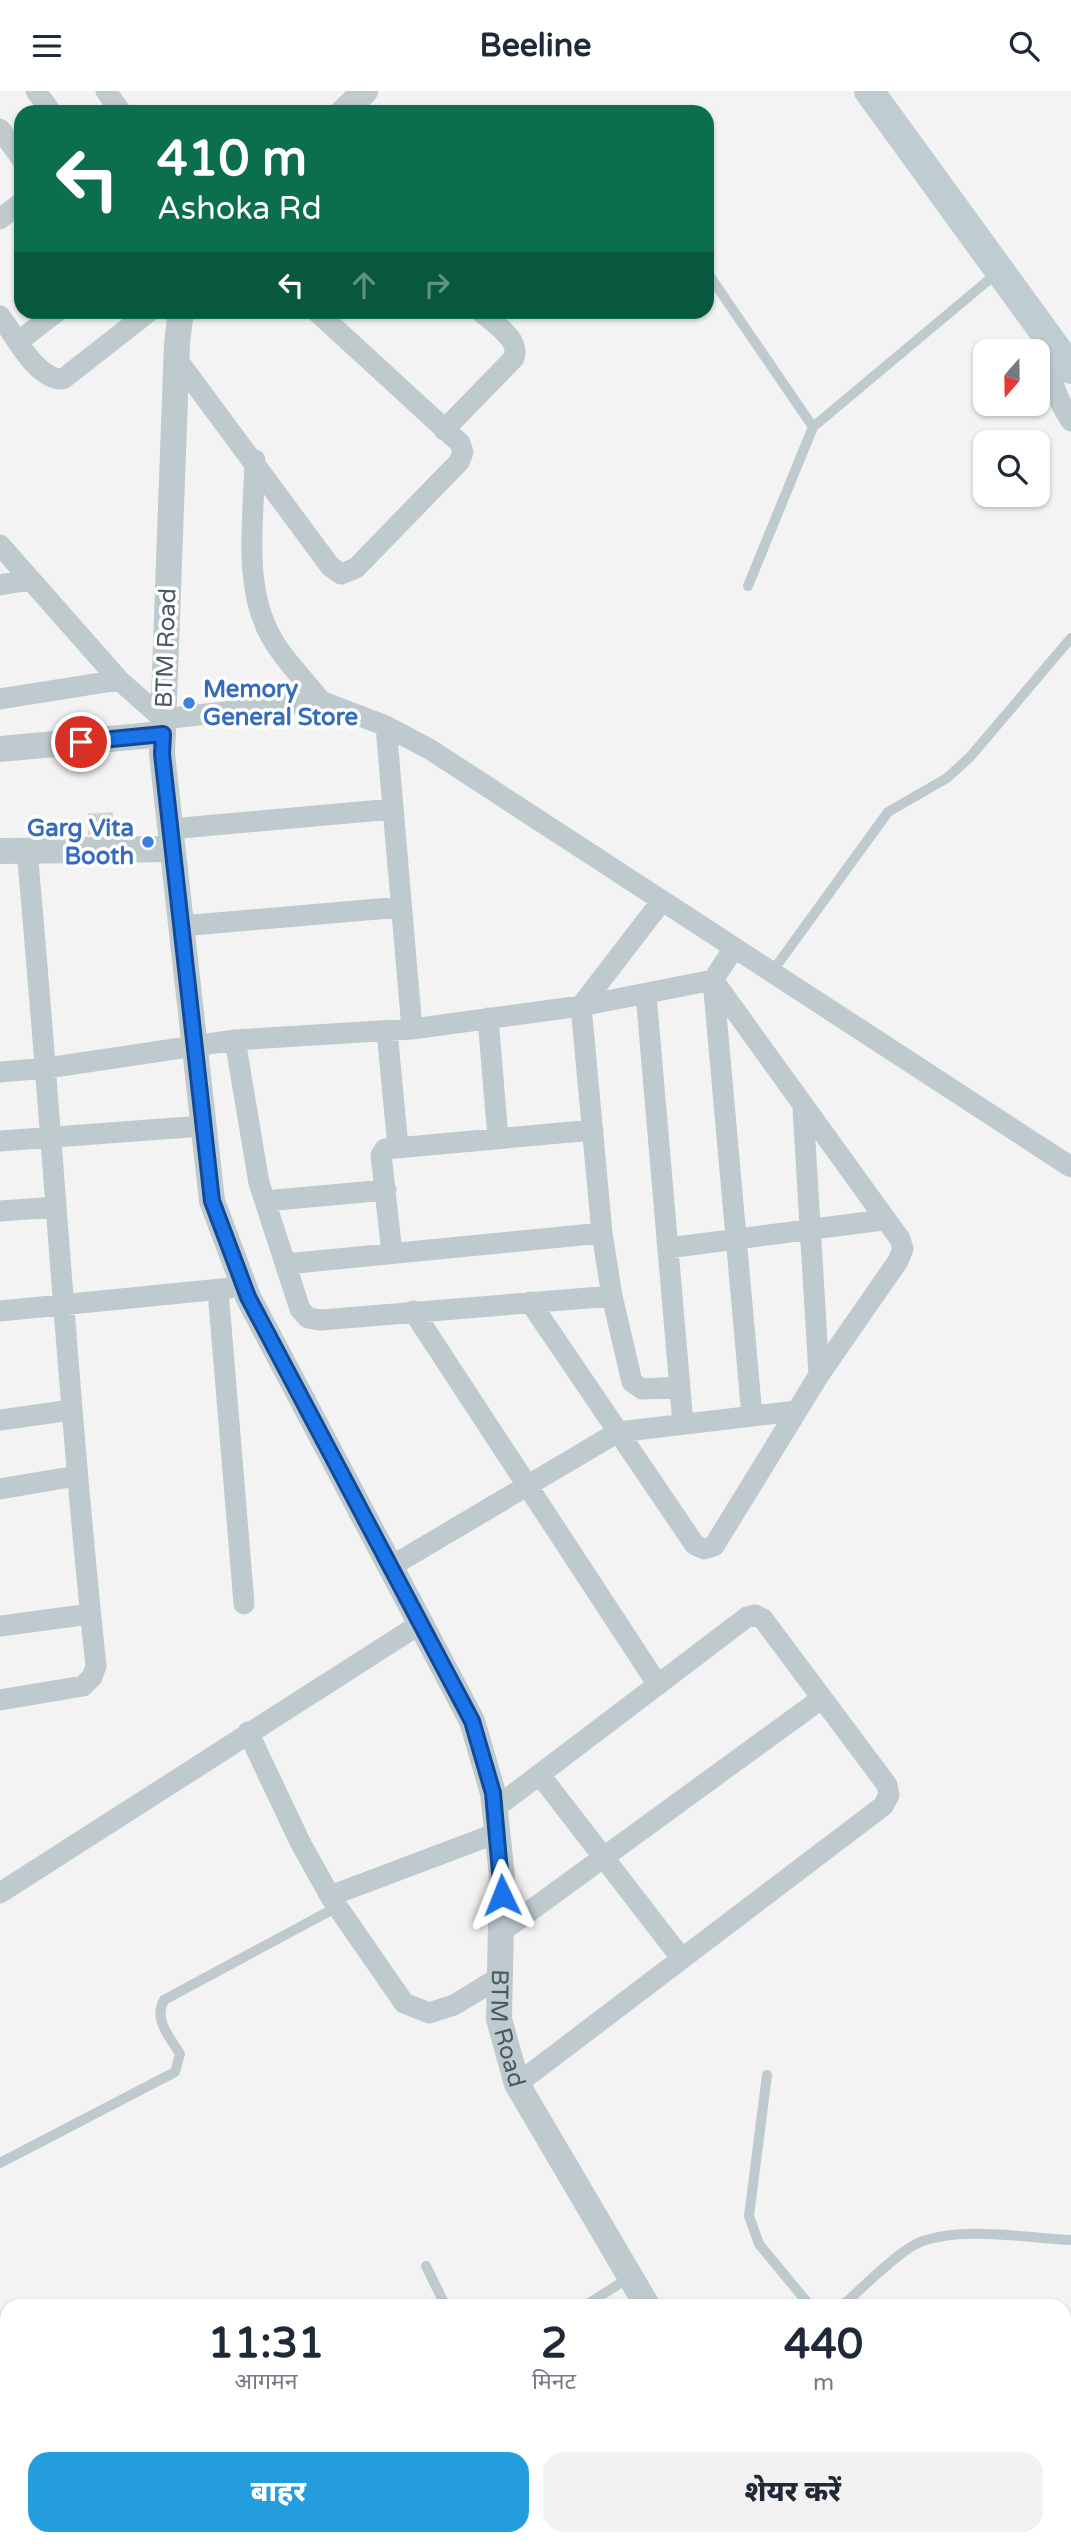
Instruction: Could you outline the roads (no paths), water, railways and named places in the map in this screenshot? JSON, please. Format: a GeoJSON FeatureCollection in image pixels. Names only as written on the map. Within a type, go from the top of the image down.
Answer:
{"type":"FeatureCollection","features":[{"type":"Feature","properties":{"kind":"main road"},"geometry":{"type":"LineString","coordinates":[[869,91],[1071,369]]}},
{"type":"Feature","properties":{"kind":"street"},"geometry":{"type":"LineString","coordinates":[[350,105],[365,91]]}},
{"type":"Feature","properties":{"kind":"street"},"geometry":{"type":"LineString","coordinates":[[0,129],[14,148]]}},
{"type":"Feature","properties":{"kind":"street"},"geometry":{"type":"LineString","coordinates":[[0,316],[43,373],[53,380],[63,379],[140,319]]}},
{"type":"Feature","properties":{"kind":"street"},"geometry":{"type":"LineString","coordinates":[[19,341],[48,319]]}},
{"type":"Feature","properties":{"kind":"street","name":"BTM Road"},"geometry":{"type":"LineString","coordinates":[[180,319],[176,358],[163,727],[171,839],[212,1201],[231,1288],[390,1567],[472,1721],[496,1821],[502,1876],[499,2019],[517,2084],[643,2299]]}},
{"type":"Feature","properties":{"kind":"street"},"geometry":{"type":"LineString","coordinates":[[176,358],[330,566],[341,573],[348,573],[356,568],[459,462],[463,452],[460,443],[325,319]]}},
{"type":"Feature","properties":{"kind":"street"},"geometry":{"type":"LineString","coordinates":[[444,430],[514,358],[514,342],[489,319]]}},
{"type":"Feature","properties":{"kind":"street"},"geometry":{"type":"LineString","coordinates":[[1042,328],[1071,351]]}},
{"type":"Feature","properties":{"kind":"street"},"geometry":{"type":"LineString","coordinates":[[1042,328],[1049,375],[1059,404],[1071,421]]}},
{"type":"Feature","properties":{"kind":"street"},"geometry":{"type":"LineString","coordinates":[[254,460],[253,573],[256,603],[270,634],[321,701]]}},
{"type":"Feature","properties":{"kind":"street"},"geometry":{"type":"LineString","coordinates":[[0,545],[163,727]]}},
{"type":"Feature","properties":{"kind":"street"},"geometry":{"type":"LineString","coordinates":[[0,585],[30,580]]}},
{"type":"Feature","properties":{"kind":"street"},"geometry":{"type":"LineString","coordinates":[[0,699],[119,680]]}},
{"type":"Feature","properties":{"kind":"street"},"geometry":{"type":"LineString","coordinates":[[0,749],[163,727],[321,701],[386,726],[431,750],[1071,1167]]}},
{"type":"Feature","properties":{"kind":"street"},"geometry":{"type":"LineString","coordinates":[[386,726],[412,1029]]}},
{"type":"Feature","properties":{"kind":"street"},"geometry":{"type":"LineString","coordinates":[[0,851],[171,839],[393,809]]}},
{"type":"Feature","properties":{"kind":"street"},"geometry":{"type":"LineString","coordinates":[[0,1700],[83,1686],[92,1677],[96,1665],[76,1476],[47,1068],[27,851]]}},
{"type":"Feature","properties":{"kind":"street"},"geometry":{"type":"LineString","coordinates":[[661,902],[581,1006],[602,1233],[612,1296],[634,1386],[642,1389],[680,1387]]}},
{"type":"Feature","properties":{"kind":"street"},"geometry":{"type":"LineString","coordinates":[[181,926],[401,907]]}},
{"type":"Feature","properties":{"kind":"street"},"geometry":{"type":"LineString","coordinates":[[734,948],[713,980],[752,1416]]}},
{"type":"Feature","properties":{"kind":"street"},"geometry":{"type":"LineString","coordinates":[[0,1072],[47,1068],[235,1040],[412,1029],[581,1006],[713,980]]}},
{"type":"Feature","properties":{"kind":"street"},"geometry":{"type":"LineString","coordinates":[[530,1302],[695,1545],[704,1549],[713,1546],[819,1375],[898,1261],[903,1249],[900,1239],[883,1220],[713,980]]}},
{"type":"Feature","properties":{"kind":"street"},"geometry":{"type":"LineString","coordinates":[[646,993],[683,1424]]}},
{"type":"Feature","properties":{"kind":"street"},"geometry":{"type":"LineString","coordinates":[[488,1018],[498,1138]]}},
{"type":"Feature","properties":{"kind":"street"},"geometry":{"type":"LineString","coordinates":[[387,1031],[398,1147]]}},
{"type":"Feature","properties":{"kind":"street"},"geometry":{"type":"LineString","coordinates":[[235,1040],[259,1183],[300,1309],[308,1318],[321,1320],[612,1296]]}},
{"type":"Feature","properties":{"kind":"street"},"geometry":{"type":"LineString","coordinates":[[803,1107],[819,1375]]}},
{"type":"Feature","properties":{"kind":"street"},"geometry":{"type":"LineString","coordinates":[[0,1140],[203,1126]]}},
{"type":"Feature","properties":{"kind":"street"},"geometry":{"type":"LineString","coordinates":[[392,1253],[381,1155],[386,1149],[593,1130]]}},
{"type":"Feature","properties":{"kind":"street"},"geometry":{"type":"LineString","coordinates":[[265,1201],[386,1190]]}},
{"type":"Feature","properties":{"kind":"street"},"geometry":{"type":"LineString","coordinates":[[0,1211],[56,1207]]}},
{"type":"Feature","properties":{"kind":"street"},"geometry":{"type":"LineString","coordinates":[[668,1248],[883,1220]]}},
{"type":"Feature","properties":{"kind":"street"},"geometry":{"type":"LineString","coordinates":[[286,1264],[602,1233]]}},
{"type":"Feature","properties":{"kind":"street"},"geometry":{"type":"LineString","coordinates":[[0,1311],[231,1288],[244,1604]]}},
{"type":"Feature","properties":{"kind":"street"},"geometry":{"type":"LineString","coordinates":[[413,1311],[658,1685]]}},
{"type":"Feature","properties":{"kind":"street"},"geometry":{"type":"LineString","coordinates":[[0,1420],[71,1410]]}},
{"type":"Feature","properties":{"kind":"street"},"geometry":{"type":"LineString","coordinates":[[390,1567],[618,1432],[796,1411]]}},
{"type":"Feature","properties":{"kind":"street"},"geometry":{"type":"LineString","coordinates":[[0,1489],[76,1476]]}},
{"type":"Feature","properties":{"kind":"street"},"geometry":{"type":"LineString","coordinates":[[0,1626],[90,1614]]}},
{"type":"Feature","properties":{"kind":"street"},"geometry":{"type":"LineString","coordinates":[[334,1901],[496,1821],[540,1775],[747,1617],[755,1615],[763,1619],[887,1784],[889,1795],[883,1806],[517,2084]]}},
{"type":"Feature","properties":{"kind":"street"},"geometry":{"type":"LineString","coordinates":[[0,1893],[420,1624]]}},
{"type":"Feature","properties":{"kind":"street"},"geometry":{"type":"LineString","coordinates":[[501,1932],[821,1699]]}},
{"type":"Feature","properties":{"kind":"street"},"geometry":{"type":"LineString","coordinates":[[248,1732],[300,1842],[334,1901],[404,2003],[429,2013],[454,2005],[500,1977]]}},
{"type":"Feature","properties":{"kind":"street"},"geometry":{"type":"LineString","coordinates":[[540,1775],[682,1959]]}},
{"type":"Feature","properties":{"kind":"lane"},"geometry":{"type":"LineString","coordinates":[[748,586],[813,427],[999,271]]}},
{"type":"Feature","properties":{"kind":"lane"},"geometry":{"type":"LineString","coordinates":[[714,282],[813,427]]}},
{"type":"Feature","properties":{"kind":"lane"},"geometry":{"type":"LineString","coordinates":[[772,972],[888,812],[947,778],[970,757],[1071,638]]}},
{"type":"Feature","properties":{"kind":"lane"},"geometry":{"type":"LineString","coordinates":[[0,2163],[175,2072],[180,2054],[160,2019],[159,2010],[164,2000],[334,1901]]}},
{"type":"Feature","properties":{"kind":"lane"},"geometry":{"type":"LineString","coordinates":[[767,2075],[749,2216],[759,2244],[804,2299]]}},
{"type":"Feature","properties":{"kind":"lane"},"geometry":{"type":"LineString","coordinates":[[850,2299],[914,2245],[941,2237],[977,2235],[1071,2240]]}},
{"type":"Feature","properties":{"kind":"lane"},"geometry":{"type":"LineString","coordinates":[[426,2266],[442,2299]]}},
{"type":"Feature","properties":{"kind":"lane"},"geometry":{"type":"LineString","coordinates":[[596,2299],[630,2277]]}},
{"type":"Feature","properties":{"kind":"place","name":"Memory General Store"},"geometry":{"type":"Point","coordinates":[189,703]}},
{"type":"Feature","properties":{"kind":"place","name":"Garg Vita Booth"},"geometry":{"type":"Point","coordinates":[148,842]}}]}
